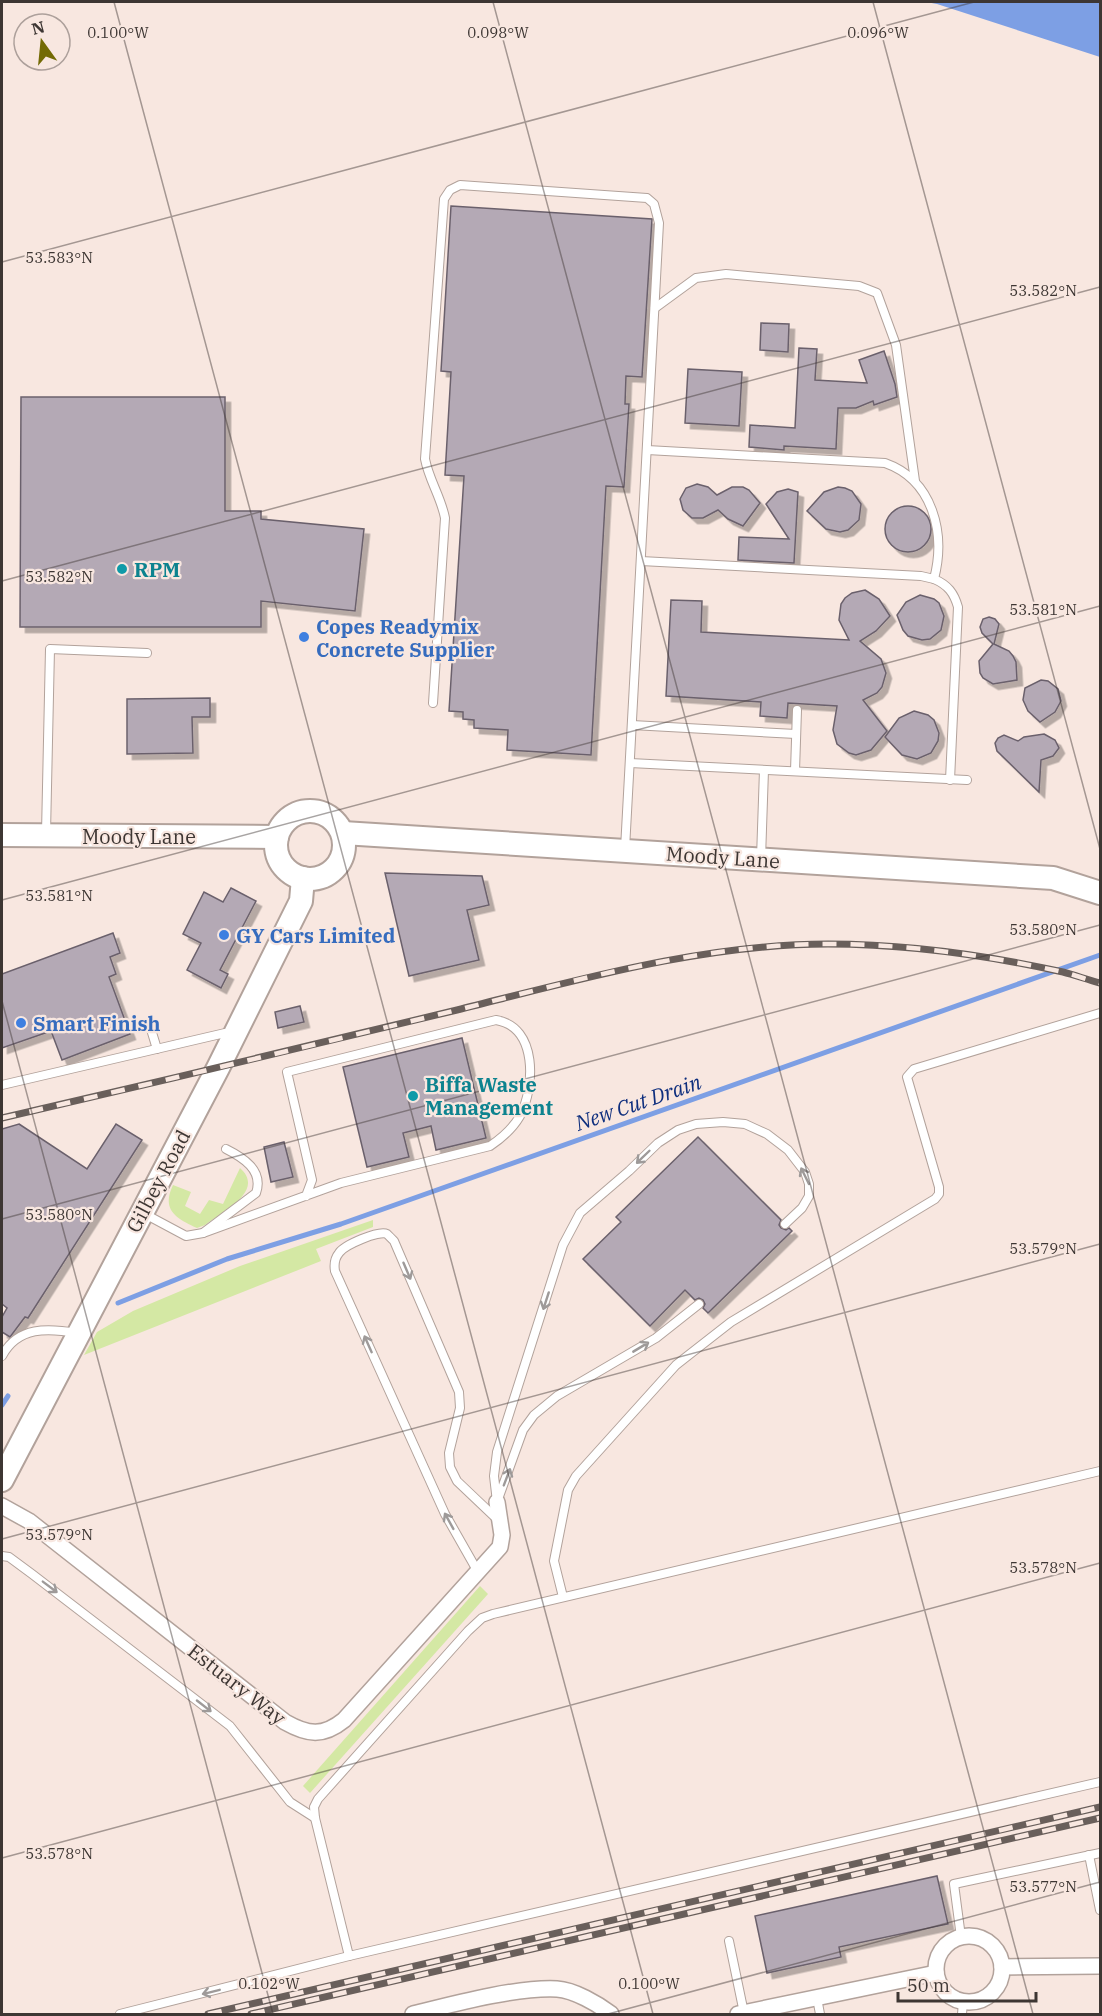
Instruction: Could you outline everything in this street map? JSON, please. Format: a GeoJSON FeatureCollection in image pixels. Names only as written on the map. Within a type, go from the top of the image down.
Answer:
{"type":"FeatureCollection","features":[{"type":"Feature","properties":{"kind":"street"},"geometry":{"type":"LineString","coordinates":[[314,810],[334,820],[343,833],[345,845],[341,859],[334,869],[325,876],[313,879],[303,878],[295,875],[282,863],[277,852],[277,837],[282,826],[290,817],[314,810]]}},
{"type":"Feature","properties":{"kind":"street","name":"Moody Lane"},"geometry":{"type":"LineString","coordinates":[[343,833],[1053,878],[1101,893]]}},
{"type":"Feature","properties":{"kind":"street","name":"Moody Lane"},"geometry":{"type":"LineString","coordinates":[[2,835],[277,837]]}},
{"type":"Feature","properties":{"kind":"street","name":"Gilbey Road"},"geometry":{"type":"LineString","coordinates":[[2,1480],[233,1037],[301,901],[303,878]]}},
{"type":"Feature","properties":{"kind":"street","name":"Estuary Way"},"geometry":{"type":"LineString","coordinates":[[2,1506],[29,1521],[285,1722],[300,1730],[317,1733],[333,1729],[344,1720],[500,1547],[502,1535],[497,1502]]}},
{"type":"Feature","properties":{"kind":"street"},"geometry":{"type":"LineString","coordinates":[[961,1937],[980,1938],[988,1943],[995,1950],[1002,1967],[1001,1977],[991,1994],[963,2008],[945,1992],[936,1973],[939,1954],[945,1947],[961,1937]]}},
{"type":"Feature","properties":{"kind":"street"},"geometry":{"type":"LineString","coordinates":[[1002,1967],[1101,1966]]}},
{"type":"Feature","properties":{"kind":"street"},"geometry":{"type":"LineString","coordinates":[[741,2014],[936,1973]]}},
{"type":"Feature","properties":{"kind":"street"},"geometry":{"type":"LineString","coordinates":[[412,2014],[524,1991],[559,1989],[598,2004],[611,2014]]}},
{"type":"Feature","properties":{"kind":"lane"},"geometry":{"type":"LineString","coordinates":[[433,703],[445,518],[442,503],[428,473],[425,459],[444,199],[450,190],[460,185],[647,198],[654,204],[659,223],[625,851]]}},
{"type":"Feature","properties":{"kind":"lane"},"geometry":{"type":"LineString","coordinates":[[655,308],[696,278],[726,274],[859,286],[877,293],[897,345],[915,481]]}},
{"type":"Feature","properties":{"kind":"lane"},"geometry":{"type":"LineString","coordinates":[[647,450],[885,463],[900,468],[915,481],[928,498],[936,521],[939,545],[934,579]]}},
{"type":"Feature","properties":{"kind":"lane"},"geometry":{"type":"LineString","coordinates":[[641,561],[921,576],[943,583],[954,594],[958,607],[950,780]]}},
{"type":"Feature","properties":{"kind":"lane"},"geometry":{"type":"LineString","coordinates":[[46,835],[50,649],[147,653]]}},
{"type":"Feature","properties":{"kind":"lane"},"geometry":{"type":"LineString","coordinates":[[795,771],[797,710]]}},
{"type":"Feature","properties":{"kind":"lane"},"geometry":{"type":"LineString","coordinates":[[632,725],[796,734]]}},
{"type":"Feature","properties":{"kind":"lane"},"geometry":{"type":"LineString","coordinates":[[630,763],[967,780]]}},
{"type":"Feature","properties":{"kind":"lane"},"geometry":{"type":"LineString","coordinates":[[761,860],[764,770]]}},
{"type":"Feature","properties":{"kind":"lane"},"geometry":{"type":"LineString","coordinates":[[562,1597],[554,1561],[568,1490],[576,1476],[676,1365],[731,1322],[935,1199],[939,1194],[939,1187],[907,1077],[914,1069],[1101,1013]]}},
{"type":"Feature","properties":{"kind":"lane"},"geometry":{"type":"LineString","coordinates":[[142,1213],[186,1236],[203,1233],[306,1196],[341,1183],[490,1146],[503,1137],[519,1116],[529,1092],[531,1066],[526,1045],[517,1031],[504,1021],[496,1020],[286,1072],[312,1180],[306,1196]]}},
{"type":"Feature","properties":{"kind":"lane"},"geometry":{"type":"LineString","coordinates":[[150,1026],[157,1049]]}},
{"type":"Feature","properties":{"kind":"lane"},"geometry":{"type":"LineString","coordinates":[[2,1086],[225,1033],[233,1037]]}},
{"type":"Feature","properties":{"kind":"lane"},"geometry":{"type":"LineString","coordinates":[[497,1502],[494,1476],[497,1452],[564,1245],[580,1213],[658,1143],[678,1130],[696,1124],[723,1122],[745,1124],[767,1134],[788,1150],[805,1172],[809,1184],[809,1196],[802,1208],[785,1224]]}},
{"type":"Feature","properties":{"kind":"lane"},"geometry":{"type":"LineString","coordinates":[[203,1233],[255,1192],[258,1187],[252,1167],[244,1158],[226,1149]]}},
{"type":"Feature","properties":{"kind":"lane"},"geometry":{"type":"LineString","coordinates":[[478,1572],[445,1514],[335,1271],[334,1262],[339,1253],[348,1245],[379,1233],[388,1234],[394,1241],[459,1392],[460,1408],[449,1453],[450,1467],[457,1481],[500,1522]]}},
{"type":"Feature","properties":{"kind":"lane"},"geometry":{"type":"LineString","coordinates":[[497,1502],[523,1430],[534,1415],[557,1396],[656,1338],[699,1304]]}},
{"type":"Feature","properties":{"kind":"lane"},"geometry":{"type":"LineString","coordinates":[[2,1356],[4,1346],[30,1332],[51,1328],[78,1333]]}},
{"type":"Feature","properties":{"kind":"lane"},"geometry":{"type":"LineString","coordinates":[[349,1956],[314,1807],[318,1799],[482,1618],[562,1597],[1101,1471]]}},
{"type":"Feature","properties":{"kind":"lane"},"geometry":{"type":"LineString","coordinates":[[2,1556],[9,1557],[51,1587],[230,1726],[290,1802],[315,1818]]}},
{"type":"Feature","properties":{"kind":"lane"},"geometry":{"type":"LineString","coordinates":[[120,2014],[349,1956],[1101,1782]]}},
{"type":"Feature","properties":{"kind":"lane"},"geometry":{"type":"LineString","coordinates":[[961,1937],[954,1884],[1101,1853]]}},
{"type":"Feature","properties":{"kind":"lane"},"geometry":{"type":"LineString","coordinates":[[1089,1855],[1101,1910]]}},
{"type":"Feature","properties":{"kind":"lane"},"geometry":{"type":"LineString","coordinates":[[729,1941],[741,2014]]}},
{"type":"Feature","properties":{"kind":"lane"},"geometry":{"type":"LineString","coordinates":[[817,1998],[820,2014]]}},
{"type":"Feature","properties":{"kind":"green space"},"geometry":{"type":"Polygon","coordinates":[[[240,1168],[247,1177],[248,1185],[245,1193],[205,1225],[197,1228],[177,1217],[173,1212],[169,1201],[173,1185],[191,1192],[185,1206],[200,1214],[209,1200],[223,1204],[240,1168]]]}},
{"type":"Feature","properties":{"kind":"green space"},"geometry":{"type":"Polygon","coordinates":[[[373,1220],[373,1227],[316,1249],[321,1261],[84,1355],[97,1332],[133,1311],[240,1266],[373,1220]]]}},
{"type":"Feature","properties":{"kind":"green space"},"geometry":{"type":"Polygon","coordinates":[[[480,1586],[488,1594],[310,1793],[303,1786],[480,1586]]]}},
{"type":"Feature","properties":{"kind":"water"},"geometry":{"type":"Polygon","coordinates":[[[926,2],[1100,2],[1100,57],[937,4],[926,2]]]}},
{"type":"Feature","properties":{"kind":"building"},"geometry":{"type":"Polygon","coordinates":[[[451,206],[652,219],[642,377],[626,376],[625,404],[629,404],[624,487],[606,486],[591,755],[507,750],[508,730],[474,728],[474,720],[463,719],[463,712],[449,711],[464,476],[445,475],[451,372],[441,371],[451,206]]]}},
{"type":"Feature","properties":{"kind":"building"},"geometry":{"type":"Polygon","coordinates":[[[761,323],[789,324],[788,352],[760,350],[761,323]]]}},
{"type":"Feature","properties":{"kind":"building"},"geometry":{"type":"Polygon","coordinates":[[[799,348],[817,349],[815,380],[867,383],[859,360],[884,351],[897,397],[874,405],[873,401],[856,408],[838,408],[836,449],[784,446],[784,450],[749,447],[750,425],[795,428],[799,348]]]}},
{"type":"Feature","properties":{"kind":"building"},"geometry":{"type":"Polygon","coordinates":[[[688,369],[742,372],[739,426],[685,423],[688,369]]]}},
{"type":"Feature","properties":{"kind":"building","name":"RPM"},"geometry":{"type":"Polygon","coordinates":[[[21,397],[225,397],[225,511],[261,511],[261,519],[364,529],[355,611],[261,601],[261,627],[20,627],[21,397]]]}},
{"type":"Feature","properties":{"kind":"building"},"geometry":{"type":"Polygon","coordinates":[[[697,484],[708,487],[717,495],[732,487],[743,487],[749,490],[760,503],[743,526],[728,519],[718,510],[703,518],[692,518],[683,510],[680,499],[686,488],[697,484]]]}},
{"type":"Feature","properties":{"kind":"building"},"geometry":{"type":"Polygon","coordinates":[[[838,487],[852,491],[861,504],[859,520],[848,530],[840,532],[826,529],[807,511],[824,492],[838,487]]]}},
{"type":"Feature","properties":{"kind":"building"},"geometry":{"type":"Polygon","coordinates":[[[788,489],[798,492],[794,563],[738,560],[739,537],[789,539],[766,504],[777,492],[788,489]]]}},
{"type":"Feature","properties":{"kind":"building"},"geometry":{"type":"Polygon","coordinates":[[[908,506],[924,513],[931,529],[924,545],[908,552],[892,545],[885,529],[892,513],[908,506]]]}},
{"type":"Feature","properties":{"kind":"building"},"geometry":{"type":"Polygon","coordinates":[[[865,590],[879,599],[890,616],[876,631],[860,641],[881,659],[886,673],[882,687],[877,693],[863,700],[887,731],[871,750],[856,755],[837,744],[833,730],[837,706],[788,703],[787,718],[760,716],[761,702],[666,696],[671,600],[702,601],[701,632],[849,640],[839,620],[841,604],[852,593],[865,590]]]}},
{"type":"Feature","properties":{"kind":"building"},"geometry":{"type":"Polygon","coordinates":[[[920,595],[939,603],[944,616],[941,630],[930,639],[922,640],[908,636],[897,615],[906,602],[920,595]]]}},
{"type":"Feature","properties":{"kind":"building"},"geometry":{"type":"Polygon","coordinates":[[[989,617],[995,619],[999,624],[994,644],[1009,651],[1016,662],[1017,680],[993,684],[983,678],[980,673],[979,661],[993,644],[982,633],[980,627],[983,619],[989,617]]]}},
{"type":"Feature","properties":{"kind":"building"},"geometry":{"type":"Polygon","coordinates":[[[1041,680],[1048,681],[1058,689],[1061,701],[1055,712],[1040,722],[1028,711],[1023,700],[1025,688],[1041,680]]]}},
{"type":"Feature","properties":{"kind":"building"},"geometry":{"type":"Polygon","coordinates":[[[210,698],[210,717],[192,717],[193,753],[127,754],[127,699],[210,698]]]}},
{"type":"Feature","properties":{"kind":"building"},"geometry":{"type":"Polygon","coordinates":[[[914,711],[928,715],[934,720],[939,733],[938,741],[931,753],[917,759],[902,755],[885,737],[899,718],[914,711]]]}},
{"type":"Feature","properties":{"kind":"building"},"geometry":{"type":"Polygon","coordinates":[[[1044,734],[1055,740],[1059,748],[1053,756],[1041,760],[1039,792],[997,751],[995,743],[1004,735],[1018,741],[1024,737],[1044,734]]]}},
{"type":"Feature","properties":{"kind":"building"},"geometry":{"type":"Polygon","coordinates":[[[385,873],[482,876],[489,905],[467,910],[479,960],[409,976],[385,873]]]}},
{"type":"Feature","properties":{"kind":"building"},"geometry":{"type":"Polygon","coordinates":[[[231,888],[256,901],[220,970],[228,974],[221,988],[187,970],[201,943],[183,934],[204,892],[223,902],[231,888]]]}},
{"type":"Feature","properties":{"kind":"building"},"geometry":{"type":"Polygon","coordinates":[[[113,933],[120,953],[110,957],[116,974],[109,977],[130,1034],[62,1060],[51,1031],[2,1048],[2,974],[113,933]]]}},
{"type":"Feature","properties":{"kind":"building"},"geometry":{"type":"Polygon","coordinates":[[[300,1006],[304,1022],[278,1028],[275,1012],[300,1006]]]}},
{"type":"Feature","properties":{"kind":"building","name":"Biffa Waste Management"},"geometry":{"type":"Polygon","coordinates":[[[462,1038],[486,1138],[436,1150],[431,1126],[403,1133],[409,1157],[367,1167],[343,1067],[462,1038]]]}},
{"type":"Feature","properties":{"kind":"building"},"geometry":{"type":"Polygon","coordinates":[[[19,1124],[87,1169],[116,1124],[142,1140],[28,1318],[25,1317],[10,1337],[2,1332],[2,1317],[7,1308],[2,1304],[2,1129],[19,1124]]]}},
{"type":"Feature","properties":{"kind":"building"},"geometry":{"type":"Polygon","coordinates":[[[698,1137],[781,1220],[779,1225],[781,1228],[786,1230],[789,1228],[792,1231],[708,1313],[703,1308],[705,1304],[703,1300],[699,1298],[695,1300],[685,1290],[650,1326],[583,1259],[621,1222],[616,1217],[698,1137]]]}},
{"type":"Feature","properties":{"kind":"building"},"geometry":{"type":"Polygon","coordinates":[[[284,1142],[293,1177],[271,1182],[264,1147],[284,1142]]]}},
{"type":"Feature","properties":{"kind":"building"},"geometry":{"type":"Polygon","coordinates":[[[937,1876],[948,1924],[839,1947],[841,1957],[767,1973],[755,1916],[937,1876]]]}},
{"type":"Feature","properties":{"kind":"waterway","name":"New Cut Drain"},"geometry":{"type":"LineString","coordinates":[[118,1303],[227,1259],[341,1224],[1100,955]]}},
{"type":"Feature","properties":{"kind":"waterway","name":"New Cut Drain"},"geometry":{"type":"LineString","coordinates":[[2,1405],[8,1396]]}},
{"type":"Feature","properties":{"kind":"railway"},"geometry":{"type":"LineString","coordinates":[[2,1118],[594,976],[734,950],[828,944],[916,948],[1034,966],[1100,983]]}},
{"type":"Feature","properties":{"kind":"railway"},"geometry":{"type":"LineString","coordinates":[[208,2014],[1100,1807]]}},
{"type":"Feature","properties":{"kind":"railway"},"geometry":{"type":"LineString","coordinates":[[251,2014],[1100,1818]]}},
{"type":"Feature","properties":{"kind":"place","name":"RPM"},"geometry":{"type":"Point","coordinates":[122,569]}},
{"type":"Feature","properties":{"kind":"place","name":"Copes Readymix Concrete Supplier"},"geometry":{"type":"Point","coordinates":[304,637]}},
{"type":"Feature","properties":{"kind":"place","name":"GY Cars Limited"},"geometry":{"type":"Point","coordinates":[224,935]}},
{"type":"Feature","properties":{"kind":"place","name":"Smart Finish"},"geometry":{"type":"Point","coordinates":[21,1023]}},
{"type":"Feature","properties":{"kind":"place","name":"Biffa Waste Management"},"geometry":{"type":"Point","coordinates":[413,1096]}}]}
